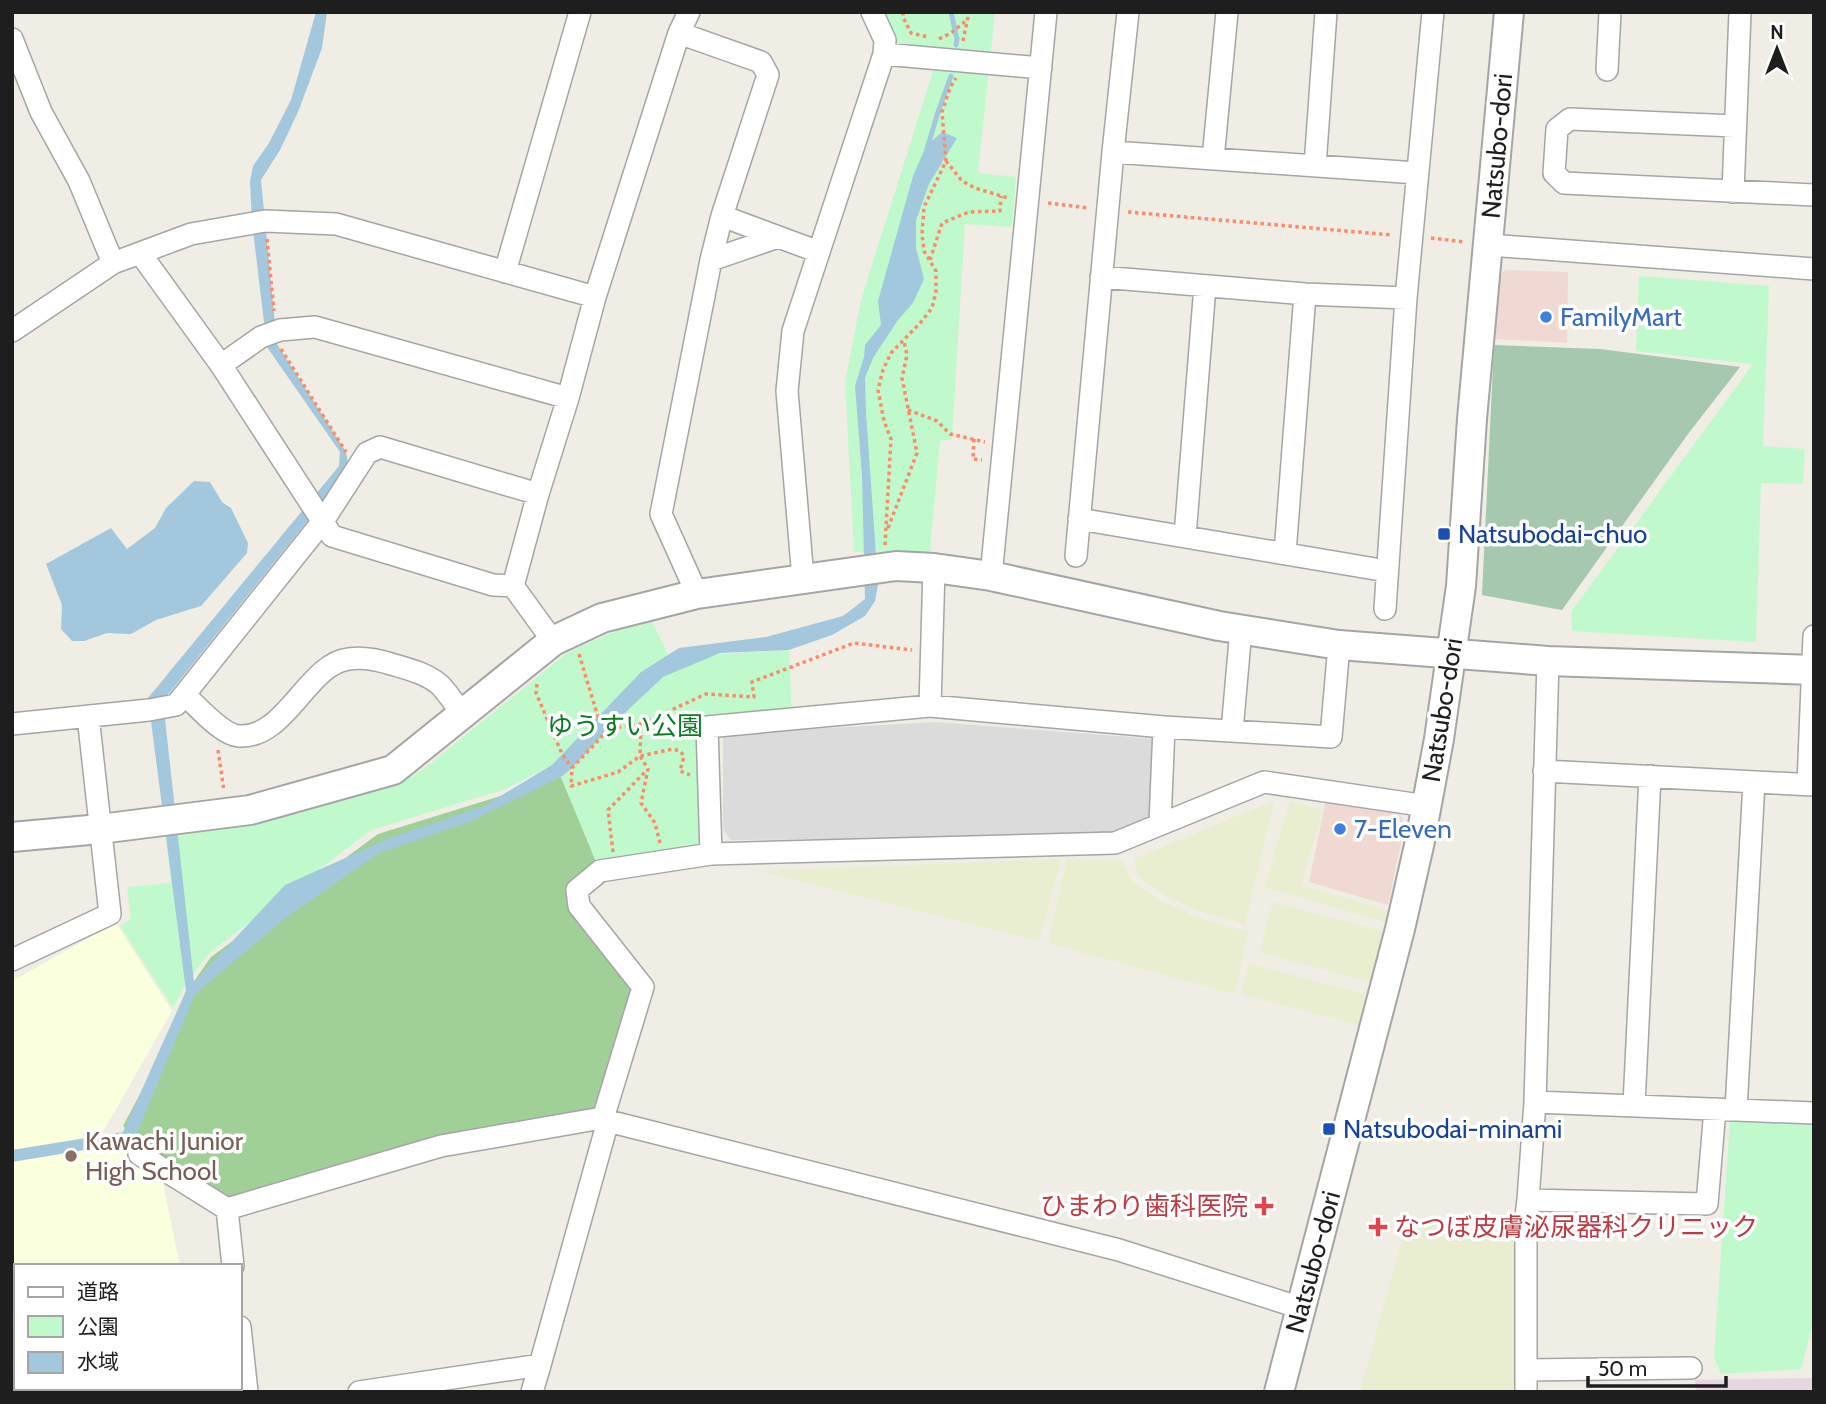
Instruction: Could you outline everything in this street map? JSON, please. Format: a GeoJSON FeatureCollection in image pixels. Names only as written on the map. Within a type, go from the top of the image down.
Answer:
{"type":"FeatureCollection","features":[{"type":"Feature","properties":{"kind":"street"},"geometry":{"type":"LineString","coordinates":[[505,272],[580,12]]}},
{"type":"Feature","properties":{"kind":"street"},"geometry":{"type":"LineString","coordinates":[[513,586],[595,297],[679,33],[689,12]]}},
{"type":"Feature","properties":{"kind":"street"},"geometry":{"type":"LineString","coordinates":[[803,578],[787,391],[793,331],[884,54],[885,40],[872,12]]}},
{"type":"Feature","properties":{"kind":"street"},"geometry":{"type":"LineString","coordinates":[[991,576],[1046,12]]}},
{"type":"Feature","properties":{"kind":"street"},"geometry":{"type":"LineString","coordinates":[[1076,556],[1128,12]]}},
{"type":"Feature","properties":{"kind":"street"},"geometry":{"type":"LineString","coordinates":[[1213,159],[1227,12]]}},
{"type":"Feature","properties":{"kind":"street"},"geometry":{"type":"LineString","coordinates":[[1315,166],[1326,12]]}},
{"type":"Feature","properties":{"kind":"street"},"geometry":{"type":"LineString","coordinates":[[1385,609],[1406,298],[1433,12]]}},
{"type":"Feature","properties":{"kind":"street","name":"Natsubo-dori"},"geometry":{"type":"LineString","coordinates":[[1279,1392],[1400,929],[1439,739],[1461,586],[1472,419],[1509,12]]}},
{"type":"Feature","properties":{"kind":"street"},"geometry":{"type":"LineString","coordinates":[[1607,70],[1610,12]]}},
{"type":"Feature","properties":{"kind":"street"},"geometry":{"type":"LineString","coordinates":[[1733,192],[1740,12]]}},
{"type":"Feature","properties":{"kind":"street"},"geometry":{"type":"LineString","coordinates":[[679,33],[761,62],[768,75],[722,216],[711,260],[661,514],[697,593]]}},
{"type":"Feature","properties":{"kind":"street"},"geometry":{"type":"LineString","coordinates":[[12,39],[41,112],[79,181],[113,263]]}},
{"type":"Feature","properties":{"kind":"street"},"geometry":{"type":"LineString","coordinates":[[884,54],[1041,68]]}},
{"type":"Feature","properties":{"kind":"street"},"geometry":{"type":"LineString","coordinates":[[1735,126],[1570,119],[1557,129],[1555,173],[1564,183],[1814,195]]}},
{"type":"Feature","properties":{"kind":"street"},"geometry":{"type":"LineString","coordinates":[[1113,152],[1417,173]]}},
{"type":"Feature","properties":{"kind":"street"},"geometry":{"type":"LineString","coordinates":[[722,216],[819,252]]}},
{"type":"Feature","properties":{"kind":"street"},"geometry":{"type":"LineString","coordinates":[[12,331],[113,263],[191,234],[259,222],[336,224],[595,297]]}},
{"type":"Feature","properties":{"kind":"street"},"geometry":{"type":"LineString","coordinates":[[711,260],[778,237]]}},
{"type":"Feature","properties":{"kind":"street"},"geometry":{"type":"LineString","coordinates":[[1489,245],[1814,269]]}},
{"type":"Feature","properties":{"kind":"street"},"geometry":{"type":"LineString","coordinates":[[140,253],[221,365],[332,536],[493,585],[513,586],[565,645]]}},
{"type":"Feature","properties":{"kind":"street"},"geometry":{"type":"LineString","coordinates":[[1101,277],[1305,294],[1406,298]]}},
{"type":"Feature","properties":{"kind":"street"},"geometry":{"type":"LineString","coordinates":[[1185,536],[1205,286]]}},
{"type":"Feature","properties":{"kind":"street"},"geometry":{"type":"LineString","coordinates":[[1285,553],[1305,294]]}},
{"type":"Feature","properties":{"kind":"street"},"geometry":{"type":"LineString","coordinates":[[221,365],[271,333],[316,327],[568,398]]}},
{"type":"Feature","properties":{"kind":"street"},"geometry":{"type":"LineString","coordinates":[[12,724],[176,705],[316,511],[357,468],[367,453],[380,447],[538,494]]}},
{"type":"Feature","properties":{"kind":"street"},"geometry":{"type":"LineString","coordinates":[[1079,519],[1387,571]]}},
{"type":"Feature","properties":{"kind":"street"},"geometry":{"type":"LineString","coordinates":[[12,837],[250,810],[393,770],[463,714],[602,618],[697,593],[896,566],[991,576],[1219,626],[1339,645],[1548,661],[1813,670]]}},
{"type":"Feature","properties":{"kind":"street"},"geometry":{"type":"LineString","coordinates":[[930,706],[934,568]]}},
{"type":"Feature","properties":{"kind":"street"},"geometry":{"type":"LineString","coordinates":[[1232,731],[1241,629]]}},
{"type":"Feature","properties":{"kind":"street"},"geometry":{"type":"LineString","coordinates":[[1544,771],[1811,785],[1814,636]]}},
{"type":"Feature","properties":{"kind":"street"},"geometry":{"type":"LineString","coordinates":[[711,854],[707,727],[930,706],[1164,727],[1331,737],[1339,645]]}},
{"type":"Feature","properties":{"kind":"street"},"geometry":{"type":"LineString","coordinates":[[184,695],[228,733],[240,736],[258,733],[275,723],[325,670],[347,659],[374,659],[416,671],[440,685],[463,714]]}},
{"type":"Feature","properties":{"kind":"street"},"geometry":{"type":"LineString","coordinates":[[1548,661],[1535,1101],[1526,1216],[1526,1381],[1691,1368]]}},
{"type":"Feature","properties":{"kind":"street"},"geometry":{"type":"LineString","coordinates":[[12,960],[110,914],[88,716]]}},
{"type":"Feature","properties":{"kind":"street"},"geometry":{"type":"LineString","coordinates":[[1160,824],[1164,727]]}},
{"type":"Feature","properties":{"kind":"street"},"geometry":{"type":"LineString","coordinates":[[1634,1105],[1650,776]]}},
{"type":"Feature","properties":{"kind":"street"},"geometry":{"type":"LineString","coordinates":[[533,1392],[608,1121],[605,1112],[643,987],[579,906],[577,890],[600,871],[711,854],[1115,843],[1265,782],[1427,806]]}},
{"type":"Feature","properties":{"kind":"street"},"geometry":{"type":"LineString","coordinates":[[1528,1200],[1707,1204],[1726,1109],[1754,782]]}},
{"type":"Feature","properties":{"kind":"street"},"geometry":{"type":"LineString","coordinates":[[1535,1101],[1814,1113]]}},
{"type":"Feature","properties":{"kind":"street"},"geometry":{"type":"LineString","coordinates":[[139,1154],[227,1209],[441,1146],[596,1119],[1119,1250],[1301,1308]]}},
{"type":"Feature","properties":{"kind":"street"},"geometry":{"type":"LineString","coordinates":[[227,1209],[233,1264]]}},
{"type":"Feature","properties":{"kind":"street"},"geometry":{"type":"LineString","coordinates":[[242,1346],[247,1392]]}},
{"type":"Feature","properties":{"kind":"street"},"geometry":{"type":"LineString","coordinates":[[359,1392],[398,1389],[540,1365]]}},
{"type":"Feature","properties":{"kind":"path"},"geometry":{"type":"LineString","coordinates":[[903,12],[911,33],[940,39],[968,19]]}},
{"type":"Feature","properties":{"kind":"path"},"geometry":{"type":"LineString","coordinates":[[963,42],[969,12]]}},
{"type":"Feature","properties":{"kind":"path"},"geometry":{"type":"LineString","coordinates":[[904,340],[906,355],[902,378],[917,453],[886,533],[891,439],[884,421],[878,390],[891,353],[932,308],[936,292],[936,271],[924,251],[924,206],[946,161],[942,113],[958,73]]}},
{"type":"Feature","properties":{"kind":"path"},"geometry":{"type":"LineString","coordinates":[[930,260],[942,223],[969,212],[1000,211],[1001,196],[962,181],[946,161]]}},
{"type":"Feature","properties":{"kind":"path"},"geometry":{"type":"LineString","coordinates":[[1028,201],[1489,245]]}},
{"type":"Feature","properties":{"kind":"path"},"geometry":{"type":"LineString","coordinates":[[259,222],[271,333],[357,468]]}},
{"type":"Feature","properties":{"kind":"path"},"geometry":{"type":"LineString","coordinates":[[908,410],[937,421],[950,435],[1004,446]]}},
{"type":"Feature","properties":{"kind":"path"},"geometry":{"type":"LineString","coordinates":[[572,768],[609,729],[641,724],[706,694],[754,697],[752,682],[855,643],[932,652]]}},
{"type":"Feature","properties":{"kind":"path"},"geometry":{"type":"LineString","coordinates":[[565,645],[598,717],[609,729]]}},
{"type":"Feature","properties":{"kind":"path"},"geometry":{"type":"LineString","coordinates":[[536,693],[562,754],[572,768],[571,786],[618,772],[640,756],[673,749],[684,756],[680,771]]}},
{"type":"Feature","properties":{"kind":"path"},"geometry":{"type":"LineString","coordinates":[[641,724],[640,756],[648,769],[641,803],[655,823]]}},
{"type":"Feature","properties":{"kind":"path"},"geometry":{"type":"LineString","coordinates":[[227,814],[217,745],[228,733]]}},
{"type":"Feature","properties":{"kind":"path"},"geometry":{"type":"LineString","coordinates":[[615,870],[608,810],[648,769]]}},
{"type":"Feature","properties":{"kind":"shaded area"},"geometry":{"type":"Polygon","coordinates":[[[1506,270],[1568,272],[1567,343],[1495,339],[1499,275],[1506,270]]]}},
{"type":"Feature","properties":{"kind":"shaded area"},"geometry":{"type":"Polygon","coordinates":[[[1494,345],[1600,349],[1740,367],[1688,434],[1562,610],[1482,595],[1494,345]]]}},
{"type":"Feature","properties":{"kind":"shaded area"},"geometry":{"type":"Polygon","coordinates":[[[935,722],[1156,739],[1151,817],[1106,838],[731,840],[723,830],[723,734],[935,722]]]}},
{"type":"Feature","properties":{"kind":"shaded area"},"geometry":{"type":"Polygon","coordinates":[[[1327,795],[1397,810],[1405,823],[1388,905],[1309,882],[1327,795]]]}},
{"type":"Feature","properties":{"kind":"shaded area"},"geometry":{"type":"Polygon","coordinates":[[[1274,801],[1245,924],[1197,910],[1166,896],[1139,877],[1134,859],[1274,801]]]}},
{"type":"Feature","properties":{"kind":"shaded area"},"geometry":{"type":"Polygon","coordinates":[[[1290,801],[1323,810],[1301,885],[1395,913],[1392,924],[1265,887],[1290,801]]]}},
{"type":"Feature","properties":{"kind":"shaded area"},"geometry":{"type":"Polygon","coordinates":[[[1061,859],[1039,941],[759,871],[1061,859]]]}},
{"type":"Feature","properties":{"kind":"shaded area"},"geometry":{"type":"Polygon","coordinates":[[[1067,859],[1122,861],[1131,880],[1161,901],[1196,917],[1248,932],[1235,994],[1048,943],[1067,859]]]}},
{"type":"Feature","properties":{"kind":"shaded area"},"geometry":{"type":"Polygon","coordinates":[[[1273,902],[1391,934],[1378,984],[1260,952],[1273,902]]]}},
{"type":"Feature","properties":{"kind":"shaded area","name":"Kawachi Junior High School"},"geometry":{"type":"Polygon","coordinates":[[[116,923],[172,1011],[99,1139],[161,1173],[180,1264],[14,1264],[14,1390],[206,1392],[12,1392],[12,981],[116,923]]]}},
{"type":"Feature","properties":{"kind":"shaded area"},"geometry":{"type":"Polygon","coordinates":[[[1249,964],[1375,997],[1367,1027],[1241,994],[1249,964]]]}},
{"type":"Feature","properties":{"kind":"shaded area"},"geometry":{"type":"Polygon","coordinates":[[[1409,1215],[1514,1239],[1516,1392],[1360,1392],[1409,1215]]]}},
{"type":"Feature","properties":{"kind":"shaded area"},"geometry":{"type":"Polygon","coordinates":[[[1814,1378],[1814,1392],[1697,1392],[1695,1380],[1814,1378]]]}},
{"type":"Feature","properties":{"kind":"green space"},"geometry":{"type":"Polygon","coordinates":[[[885,12],[995,12],[978,173],[1016,177],[1012,227],[965,224],[952,439],[940,441],[930,551],[854,552],[845,382],[861,300],[939,52],[893,47],[895,34],[885,12]]]}},
{"type":"Feature","properties":{"kind":"green space"},"geometry":{"type":"Polygon","coordinates":[[[1639,276],[1769,286],[1763,446],[1805,449],[1803,484],[1761,483],[1756,642],[1572,631],[1571,612],[1753,364],[1636,351],[1639,276]]]}},
{"type":"Feature","properties":{"kind":"green space","name":"ゆうすい公園"},"geometry":{"type":"Polygon","coordinates":[[[652,621],[669,657],[789,650],[792,719],[707,727],[711,854],[600,871],[561,777],[552,765],[506,789],[371,830],[209,953],[185,985],[173,1008],[120,926],[131,919],[127,887],[171,883],[166,836],[258,823],[396,786],[422,770],[567,653],[608,634],[652,621]]]}},
{"type":"Feature","properties":{"kind":"green space"},"geometry":{"type":"Polygon","coordinates":[[[561,777],[600,871],[577,890],[643,987],[605,1112],[227,1209],[123,1126],[163,1051],[190,987],[211,957],[378,834],[561,777]]]}},
{"type":"Feature","properties":{"kind":"green space"},"geometry":{"type":"Polygon","coordinates":[[[1730,1121],[1814,1125],[1814,1319],[1801,1369],[1721,1374],[1714,1357],[1730,1121]]]}},
{"type":"Feature","properties":{"kind":"water"},"geometry":{"type":"Polygon","coordinates":[[[316,12],[327,12],[322,48],[298,112],[280,150],[261,180],[277,344],[346,452],[349,469],[163,701],[194,982],[285,885],[390,838],[484,806],[552,765],[641,672],[679,648],[766,637],[843,616],[865,599],[862,476],[855,386],[865,345],[881,325],[878,301],[913,176],[926,146],[942,132],[957,138],[929,184],[916,221],[916,248],[924,279],[913,303],[898,320],[873,358],[865,378],[878,584],[875,601],[865,616],[832,635],[789,650],[720,653],[663,677],[561,777],[469,822],[379,853],[288,916],[195,994],[133,1142],[12,1162],[12,1150],[123,1132],[186,991],[148,698],[339,466],[340,452],[267,347],[252,222],[250,181],[253,166],[269,143],[291,100],[316,12]]]}},
{"type":"Feature","properties":{"kind":"water"},"geometry":{"type":"Polygon","coordinates":[[[194,481],[210,482],[222,502],[231,508],[248,543],[247,553],[201,606],[156,620],[131,634],[107,633],[84,641],[72,641],[61,629],[62,605],[46,564],[111,528],[127,549],[155,528],[166,508],[194,481]]]}},
{"type":"Feature","properties":{"kind":"waterway"},"geometry":{"type":"LineString","coordinates":[[951,12],[956,45]]}},
{"type":"Feature","properties":{"kind":"waterway"},"geometry":{"type":"LineString","coordinates":[[927,149],[951,76]]}},
{"type":"Feature","properties":{"kind":"place","name":"FamilyMart"},"geometry":{"type":"Point","coordinates":[1546,317]}},
{"type":"Feature","properties":{"kind":"place","name":"Natsubodai-chuo"},"geometry":{"type":"Point","coordinates":[1444,534]}},
{"type":"Feature","properties":{"kind":"place","name":"7-Eleven"},"geometry":{"type":"Point","coordinates":[1340,829]}},
{"type":"Feature","properties":{"kind":"place","name":"Natsubodai-minami"},"geometry":{"type":"Point","coordinates":[1329,1129]}},
{"type":"Feature","properties":{"kind":"place","name":"Kawachi Junior High School"},"geometry":{"type":"Point","coordinates":[71,1156]}},
{"type":"Feature","properties":{"kind":"place","name":"ひまわり歯科医院"},"geometry":{"type":"Point","coordinates":[1264,1206]}},
{"type":"Feature","properties":{"kind":"place","name":"なつぼ皮膚泌尿器科クリニック"},"geometry":{"type":"Point","coordinates":[1378,1227]}}]}
